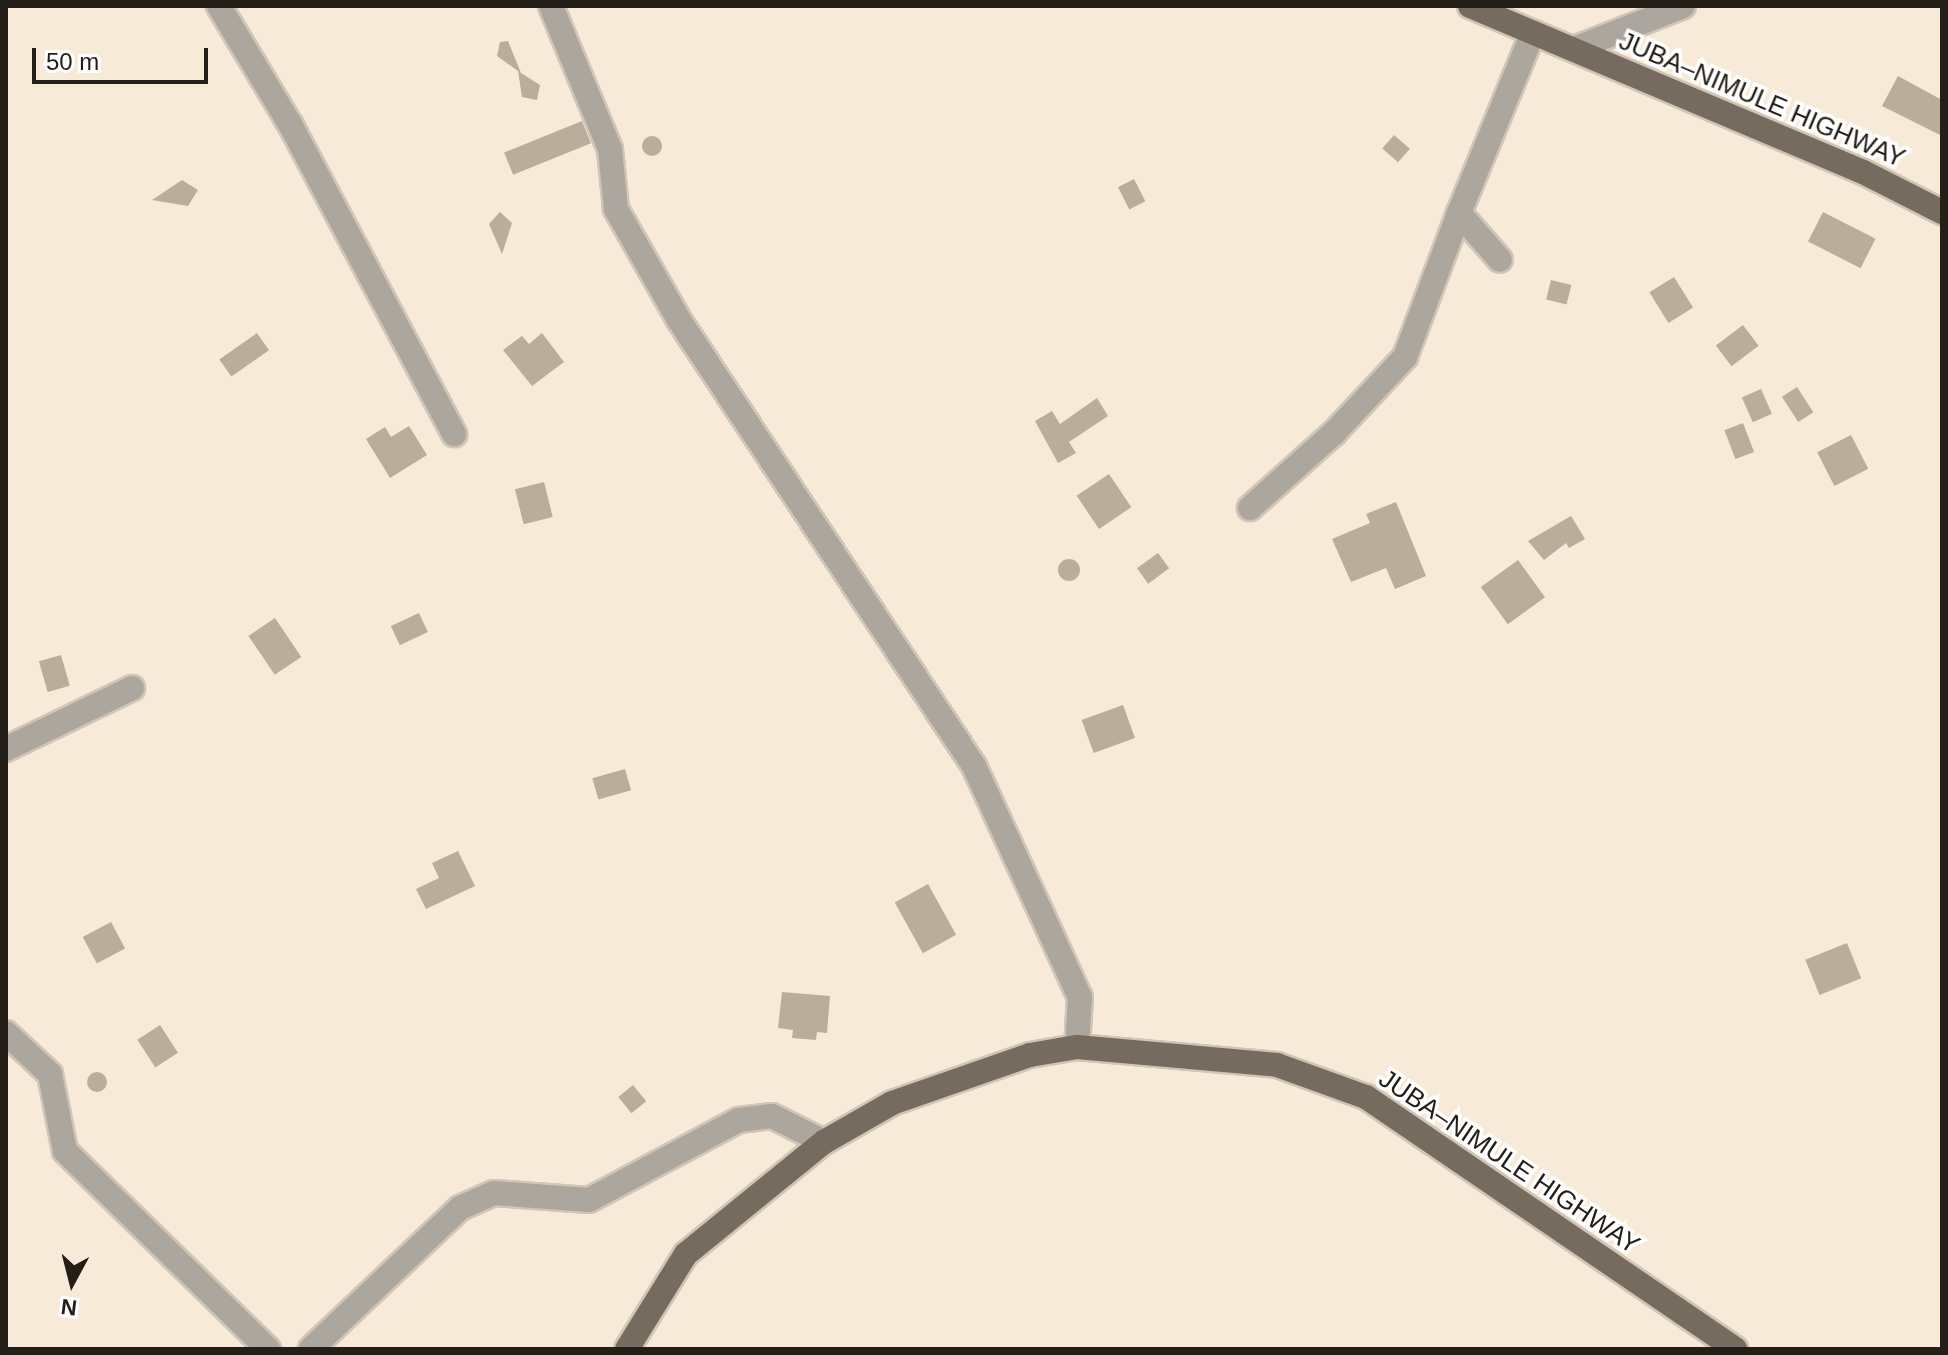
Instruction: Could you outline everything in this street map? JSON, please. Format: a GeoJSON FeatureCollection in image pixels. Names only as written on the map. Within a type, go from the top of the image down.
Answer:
{"type":"FeatureCollection","features":[{"type":"Feature","properties":{"kind":"main road","name":"JUBA–NIMULE HIGHWAY"},"geometry":{"type":"LineString","coordinates":[[1470,6],[1532,35],[1574,49],[1863,172],[1942,212]]}},
{"type":"Feature","properties":{"kind":"main road","name":"JUBA–NIMULE HIGHWAY"},"geometry":{"type":"LineString","coordinates":[[627,1349],[686,1254],[824,1142],[906,1097],[1030,1055],[1077,1047],[1277,1065],[1366,1097],[1735,1349]]}},
{"type":"Feature","properties":{"kind":"street"},"geometry":{"type":"LineString","coordinates":[[219,6],[290,124],[454,434]]}},
{"type":"Feature","properties":{"kind":"street"},"geometry":{"type":"LineString","coordinates":[[551,6],[610,149],[616,209],[687,332],[974,766],[1080,997],[1077,1047]]}},
{"type":"Feature","properties":{"kind":"street"},"geometry":{"type":"LineString","coordinates":[[1574,49],[1683,6]]}},
{"type":"Feature","properties":{"kind":"street"},"geometry":{"type":"LineString","coordinates":[[1250,508],[1340,439],[1405,357],[1459,213],[1532,35]]}},
{"type":"Feature","properties":{"kind":"street"},"geometry":{"type":"LineString","coordinates":[[1459,213],[1500,260]]}},
{"type":"Feature","properties":{"kind":"street"},"geometry":{"type":"LineString","coordinates":[[6,749],[132,688]]}},
{"type":"Feature","properties":{"kind":"street"},"geometry":{"type":"LineString","coordinates":[[6,1033],[50,1074],[65,1151],[268,1349]]}},
{"type":"Feature","properties":{"kind":"street"},"geometry":{"type":"LineString","coordinates":[[311,1349],[460,1208],[494,1193],[589,1200],[739,1120],[772,1116],[824,1142]]}},
{"type":"Feature","properties":{"kind":"building"},"geometry":{"type":"Polygon","coordinates":[[[508,41],[521,73],[540,85],[537,100],[522,97],[518,71],[497,56],[500,42],[508,41]]]}},
{"type":"Feature","properties":{"kind":"building"},"geometry":{"type":"Polygon","coordinates":[[[1898,76],[1942,100],[1942,136],[1882,106],[1898,76]]]}},
{"type":"Feature","properties":{"kind":"building"},"geometry":{"type":"Polygon","coordinates":[[[582,121],[591,143],[513,175],[504,152],[582,121]]]}},
{"type":"Feature","properties":{"kind":"building"},"geometry":{"type":"Polygon","coordinates":[[[1394,135],[1410,149],[1398,162],[1382,149],[1394,135]]]}},
{"type":"Feature","properties":{"kind":"building"},"geometry":{"type":"Polygon","coordinates":[[[652,136],[659,139],[662,146],[659,153],[652,156],[645,153],[642,146],[645,139],[652,136]]]}},
{"type":"Feature","properties":{"kind":"building"},"geometry":{"type":"Polygon","coordinates":[[[1134,179],[1145,201],[1129,209],[1118,187],[1134,179]]]}},
{"type":"Feature","properties":{"kind":"building"},"geometry":{"type":"Polygon","coordinates":[[[182,180],[198,190],[188,206],[152,200],[182,180]]]}},
{"type":"Feature","properties":{"kind":"building"},"geometry":{"type":"Polygon","coordinates":[[[500,212],[512,223],[502,254],[489,224],[500,212]]]}},
{"type":"Feature","properties":{"kind":"building"},"geometry":{"type":"Polygon","coordinates":[[[1823,212],[1876,239],[1861,268],[1808,241],[1823,212]]]}},
{"type":"Feature","properties":{"kind":"building"},"geometry":{"type":"Polygon","coordinates":[[[1674,277],[1693,308],[1668,323],[1649,292],[1674,277]]]}},
{"type":"Feature","properties":{"kind":"building"},"geometry":{"type":"Polygon","coordinates":[[[1551,280],[1571,285],[1567,304],[1546,299],[1551,280]]]}},
{"type":"Feature","properties":{"kind":"building"},"geometry":{"type":"Polygon","coordinates":[[[1743,325],[1759,346],[1731,366],[1716,345],[1743,325]]]}},
{"type":"Feature","properties":{"kind":"building"},"geometry":{"type":"Polygon","coordinates":[[[257,333],[269,350],[231,377],[219,359],[257,333]]]}},
{"type":"Feature","properties":{"kind":"building"},"geometry":{"type":"Polygon","coordinates":[[[542,333],[564,362],[532,386],[503,350],[522,336],[529,344],[542,333]]]}},
{"type":"Feature","properties":{"kind":"building"},"geometry":{"type":"Polygon","coordinates":[[[1797,387],[1813,412],[1798,422],[1782,397],[1797,387]]]}},
{"type":"Feature","properties":{"kind":"building"},"geometry":{"type":"Polygon","coordinates":[[[1761,389],[1772,414],[1753,422],[1742,398],[1761,389]]]}},
{"type":"Feature","properties":{"kind":"building"},"geometry":{"type":"Polygon","coordinates":[[[1097,398],[1108,416],[1069,442],[1076,453],[1058,463],[1035,421],[1052,411],[1060,424],[1097,398]]]}},
{"type":"Feature","properties":{"kind":"building"},"geometry":{"type":"Polygon","coordinates":[[[1743,423],[1754,452],[1735,459],[1724,430],[1743,423]]]}},
{"type":"Feature","properties":{"kind":"building"},"geometry":{"type":"Polygon","coordinates":[[[409,426],[427,455],[390,478],[366,439],[385,427],[391,437],[409,426]]]}},
{"type":"Feature","properties":{"kind":"building"},"geometry":{"type":"Polygon","coordinates":[[[1851,435],[1868,469],[1834,486],[1817,452],[1851,435]]]}},
{"type":"Feature","properties":{"kind":"building"},"geometry":{"type":"Polygon","coordinates":[[[1109,474],[1131,507],[1099,529],[1077,496],[1109,474]]]}},
{"type":"Feature","properties":{"kind":"building"},"geometry":{"type":"Polygon","coordinates":[[[544,482],[553,517],[524,524],[515,489],[544,482]]]}},
{"type":"Feature","properties":{"kind":"building"},"geometry":{"type":"Polygon","coordinates":[[[1396,502],[1426,576],[1395,589],[1386,568],[1351,582],[1332,539],[1370,523],[1366,514],[1396,502]]]}},
{"type":"Feature","properties":{"kind":"building"},"geometry":{"type":"Polygon","coordinates":[[[1571,516],[1585,539],[1569,548],[1566,543],[1544,560],[1528,541],[1571,516]]]}},
{"type":"Feature","properties":{"kind":"building"},"geometry":{"type":"Polygon","coordinates":[[[1158,553],[1169,568],[1148,584],[1137,568],[1158,553]]]}},
{"type":"Feature","properties":{"kind":"building"},"geometry":{"type":"Polygon","coordinates":[[[1069,559],[1077,562],[1080,570],[1077,578],[1069,581],[1061,578],[1058,570],[1061,562],[1069,559]]]}},
{"type":"Feature","properties":{"kind":"building"},"geometry":{"type":"Polygon","coordinates":[[[1518,560],[1545,597],[1508,624],[1481,587],[1518,560]]]}},
{"type":"Feature","properties":{"kind":"building"},"geometry":{"type":"Polygon","coordinates":[[[419,613],[428,632],[400,645],[391,626],[419,613]]]}},
{"type":"Feature","properties":{"kind":"building"},"geometry":{"type":"Polygon","coordinates":[[[275,618],[301,657],[275,675],[248,636],[275,618]]]}},
{"type":"Feature","properties":{"kind":"building"},"geometry":{"type":"Polygon","coordinates":[[[61,655],[70,686],[48,692],[39,661],[61,655]]]}},
{"type":"Feature","properties":{"kind":"building"},"geometry":{"type":"Polygon","coordinates":[[[1123,705],[1135,738],[1094,753],[1082,720],[1123,705]]]}},
{"type":"Feature","properties":{"kind":"building"},"geometry":{"type":"Polygon","coordinates":[[[625,769],[631,790],[598,800],[592,778],[625,769]]]}},
{"type":"Feature","properties":{"kind":"building"},"geometry":{"type":"Polygon","coordinates":[[[458,851],[475,886],[426,909],[416,889],[439,878],[432,863],[458,851]]]}},
{"type":"Feature","properties":{"kind":"building"},"geometry":{"type":"Polygon","coordinates":[[[928,884],[956,935],[923,953],[895,902],[928,884]]]}},
{"type":"Feature","properties":{"kind":"building"},"geometry":{"type":"Polygon","coordinates":[[[111,922],[125,948],[97,964],[83,937],[111,922]]]}},
{"type":"Feature","properties":{"kind":"building"},"geometry":{"type":"Polygon","coordinates":[[[1847,943],[1861,978],[1820,995],[1805,960],[1847,943]]]}},
{"type":"Feature","properties":{"kind":"building"},"geometry":{"type":"Polygon","coordinates":[[[782,992],[830,996],[827,1033],[817,1032],[816,1040],[792,1038],[793,1030],[778,1028],[782,992]]]}},
{"type":"Feature","properties":{"kind":"building"},"geometry":{"type":"Polygon","coordinates":[[[160,1025],[178,1053],[155,1067],[137,1040],[160,1025]]]}},
{"type":"Feature","properties":{"kind":"building"},"geometry":{"type":"Polygon","coordinates":[[[97,1072],[104,1075],[107,1082],[104,1089],[97,1092],[90,1089],[87,1082],[90,1075],[97,1072]]]}},
{"type":"Feature","properties":{"kind":"building"},"geometry":{"type":"Polygon","coordinates":[[[633,1085],[646,1101],[631,1113],[618,1097],[633,1085]]]}}]}
